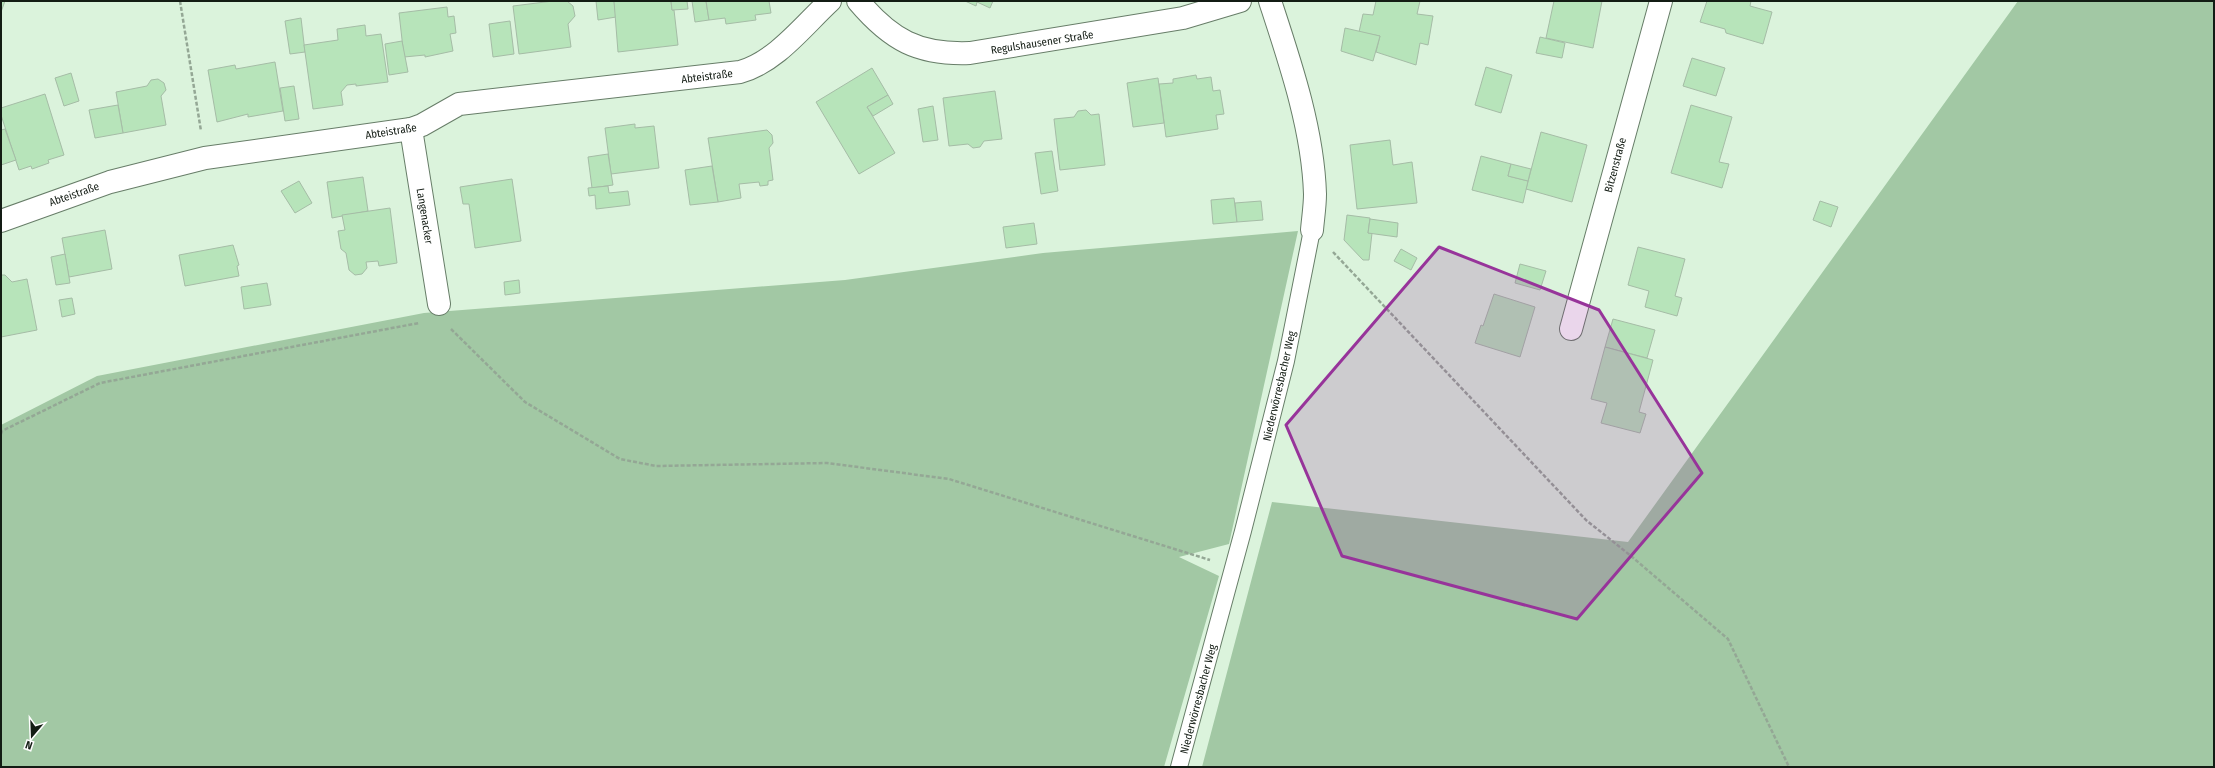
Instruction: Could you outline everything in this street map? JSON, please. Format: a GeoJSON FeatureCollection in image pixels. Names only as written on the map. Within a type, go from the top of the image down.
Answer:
{"type":"FeatureCollection","features":[{"type":"Feature","properties":{"kind":"street","name":"Abteistraße"},"geometry":{"type":"LineString","coordinates":[[1,221],[110,182],[205,158],[411,129],[422,125],[459,104],[740,72],[754,68],[767,60],[830,1]]}},
{"type":"Feature","properties":{"kind":"street","name":"Regulshausener Straße"},"geometry":{"type":"LineString","coordinates":[[858,1],[882,27],[900,40],[934,52],[952,54],[970,53],[1073,37],[1183,18],[1240,1]]}},
{"type":"Feature","properties":{"kind":"street","name":"Niederwörresbacher Weg"},"geometry":{"type":"LineString","coordinates":[[1270,1],[1293,74],[1312,157],[1315,194],[1312,230]]}},
{"type":"Feature","properties":{"kind":"street","name":"Bitzenstraße"},"geometry":{"type":"LineString","coordinates":[[1571,329],[1661,1]]}},
{"type":"Feature","properties":{"kind":"street","name":"Langenacker"},"geometry":{"type":"LineString","coordinates":[[411,129],[440,312]]}},
{"type":"Feature","properties":{"kind":"lane","name":"Niederwörresbacher Weg"},"geometry":{"type":"LineString","coordinates":[[1179,767],[1234,567],[1286,361],[1312,230]]}},
{"type":"Feature","properties":{"kind":"path"},"geometry":{"type":"LineString","coordinates":[[180,1],[205,158]]}},
{"type":"Feature","properties":{"kind":"path"},"geometry":{"type":"LineString","coordinates":[[1312,230],[1586,520],[1631,556],[1728,639],[1789,767]]}},
{"type":"Feature","properties":{"kind":"path"},"geometry":{"type":"LineString","coordinates":[[1,434],[2,431],[100,383],[440,312],[526,402],[620,459],[656,466],[827,463],[949,479],[1234,567]]}},
{"type":"Feature","properties":{"kind":"highlighted area"},"geometry":{"type":"Polygon","coordinates":[[[1439,247],[1599,310],[1702,473],[1577,619],[1342,556],[1286,425],[1439,247]]]}},
{"type":"Feature","properties":{"kind":"green space"},"geometry":{"type":"Polygon","coordinates":[[[2018,1],[2214,1],[2214,767],[1202,767],[1272,502],[1628,542],[2018,1]]]}},
{"type":"Feature","properties":{"kind":"green space"},"geometry":{"type":"Polygon","coordinates":[[[1298,231],[1229,544],[1179,557],[1219,576],[1164,767],[1,767],[1,425],[97,376],[424,313],[845,280],[1043,253],[1298,231]]]}},
{"type":"Feature","properties":{"kind":"building"},"geometry":{"type":"Polygon","coordinates":[[[1,1],[5,1],[1,12],[1,1]]]}},
{"type":"Feature","properties":{"kind":"building"},"geometry":{"type":"Polygon","coordinates":[[[553,1],[567,1],[573,6],[575,16],[568,24],[571,47],[519,54],[513,6],[553,1]]]}},
{"type":"Feature","properties":{"kind":"building"},"geometry":{"type":"Polygon","coordinates":[[[596,1],[614,1],[616,17],[598,20],[596,1]]]}},
{"type":"Feature","properties":{"kind":"building"},"geometry":{"type":"Polygon","coordinates":[[[614,1],[671,1],[672,10],[674,10],[678,45],[618,52],[614,1]]]}},
{"type":"Feature","properties":{"kind":"building"},"geometry":{"type":"Polygon","coordinates":[[[671,1],[687,1],[688,9],[672,10],[671,1]]]}},
{"type":"Feature","properties":{"kind":"building"},"geometry":{"type":"Polygon","coordinates":[[[692,1],[706,1],[709,20],[695,22],[692,1]]]}},
{"type":"Feature","properties":{"kind":"building"},"geometry":{"type":"Polygon","coordinates":[[[706,1],[769,1],[771,13],[755,15],[756,20],[726,24],[725,18],[709,20],[706,1]]]}},
{"type":"Feature","properties":{"kind":"building"},"geometry":{"type":"Polygon","coordinates":[[[965,1],[993,1],[990,8],[977,2],[976,6],[965,1]]]}},
{"type":"Feature","properties":{"kind":"building"},"geometry":{"type":"Polygon","coordinates":[[[1376,1],[1420,1],[1417,14],[1433,16],[1428,45],[1420,43],[1416,65],[1376,52],[1380,36],[1359,32],[1363,14],[1373,15],[1376,1]]]}},
{"type":"Feature","properties":{"kind":"building"},"geometry":{"type":"Polygon","coordinates":[[[1554,1],[1602,1],[1593,48],[1546,38],[1554,1]]]}},
{"type":"Feature","properties":{"kind":"building"},"geometry":{"type":"Polygon","coordinates":[[[1707,1],[1751,1],[1750,6],[1772,12],[1763,44],[1726,33],[1725,29],[1700,22],[1707,1]]]}},
{"type":"Feature","properties":{"kind":"building"},"geometry":{"type":"Polygon","coordinates":[[[447,7],[448,17],[454,16],[456,33],[450,34],[453,51],[425,57],[425,55],[404,57],[399,13],[447,7]]]}},
{"type":"Feature","properties":{"kind":"building"},"geometry":{"type":"Polygon","coordinates":[[[301,18],[305,52],[290,54],[285,21],[301,18]]]}},
{"type":"Feature","properties":{"kind":"building"},"geometry":{"type":"Polygon","coordinates":[[[510,21],[514,54],[493,57],[489,24],[510,21]]]}},
{"type":"Feature","properties":{"kind":"building"},"geometry":{"type":"Polygon","coordinates":[[[365,25],[366,36],[381,34],[388,82],[356,86],[356,84],[347,85],[341,92],[343,105],[313,109],[304,45],[338,40],[337,29],[365,25]]]}},
{"type":"Feature","properties":{"kind":"building"},"geometry":{"type":"Polygon","coordinates":[[[1345,28],[1380,36],[1373,61],[1341,51],[1345,28]]]}},
{"type":"Feature","properties":{"kind":"building"},"geometry":{"type":"Polygon","coordinates":[[[1540,37],[1565,43],[1562,58],[1536,53],[1540,37]]]}},
{"type":"Feature","properties":{"kind":"building"},"geometry":{"type":"Polygon","coordinates":[[[402,41],[408,72],[389,75],[385,44],[402,41]]]}},
{"type":"Feature","properties":{"kind":"building"},"geometry":{"type":"Polygon","coordinates":[[[1692,58],[1725,68],[1716,96],[1683,86],[1692,58]]]}},
{"type":"Feature","properties":{"kind":"building"},"geometry":{"type":"Polygon","coordinates":[[[275,62],[283,111],[248,117],[248,114],[217,122],[208,70],[235,65],[236,69],[275,62]]]}},
{"type":"Feature","properties":{"kind":"building"},"geometry":{"type":"Polygon","coordinates":[[[1486,67],[1512,75],[1501,113],[1475,105],[1486,67]]]}},
{"type":"Feature","properties":{"kind":"building"},"geometry":{"type":"Polygon","coordinates":[[[872,68],[888,95],[867,107],[895,153],[859,174],[816,102],[872,68]]]}},
{"type":"Feature","properties":{"kind":"building"},"geometry":{"type":"Polygon","coordinates":[[[71,73],[79,101],[64,106],[55,78],[71,73]]]}},
{"type":"Feature","properties":{"kind":"building"},"geometry":{"type":"Polygon","coordinates":[[[1196,75],[1197,79],[1211,77],[1213,91],[1220,90],[1224,114],[1216,115],[1218,129],[1166,137],[1159,84],[1173,83],[1173,79],[1196,75]]]}},
{"type":"Feature","properties":{"kind":"building"},"geometry":{"type":"Polygon","coordinates":[[[1158,78],[1164,123],[1133,127],[1127,83],[1158,78]]]}},
{"type":"Feature","properties":{"kind":"building"},"geometry":{"type":"Polygon","coordinates":[[[158,79],[164,83],[166,90],[161,96],[166,125],[123,133],[116,92],[147,86],[151,80],[158,79]]]}},
{"type":"Feature","properties":{"kind":"building"},"geometry":{"type":"Polygon","coordinates":[[[294,86],[299,119],[285,121],[280,88],[294,86]]]}},
{"type":"Feature","properties":{"kind":"building"},"geometry":{"type":"Polygon","coordinates":[[[995,91],[1002,139],[984,141],[980,147],[973,148],[968,144],[949,146],[943,98],[995,91]]]}},
{"type":"Feature","properties":{"kind":"building"},"geometry":{"type":"Polygon","coordinates":[[[45,94],[64,155],[48,160],[49,163],[32,169],[31,166],[19,170],[1,115],[1,108],[45,94]]]}},
{"type":"Feature","properties":{"kind":"building"},"geometry":{"type":"Polygon","coordinates":[[[888,95],[893,104],[873,116],[867,107],[888,95]]]}},
{"type":"Feature","properties":{"kind":"building"},"geometry":{"type":"Polygon","coordinates":[[[118,105],[123,133],[95,138],[89,110],[118,105]]]}},
{"type":"Feature","properties":{"kind":"building"},"geometry":{"type":"Polygon","coordinates":[[[1691,105],[1732,117],[1719,162],[1729,164],[1722,188],[1671,173],[1691,105]]]}},
{"type":"Feature","properties":{"kind":"building"},"geometry":{"type":"Polygon","coordinates":[[[933,106],[938,140],[923,142],[918,109],[933,106]]]}},
{"type":"Feature","properties":{"kind":"building"},"geometry":{"type":"Polygon","coordinates":[[[1086,110],[1091,115],[1099,114],[1105,165],[1060,170],[1054,119],[1074,117],[1078,111],[1086,110]]]}},
{"type":"Feature","properties":{"kind":"building"},"geometry":{"type":"Polygon","coordinates":[[[635,124],[635,128],[654,126],[659,168],[611,174],[605,128],[635,124]]]}},
{"type":"Feature","properties":{"kind":"building"},"geometry":{"type":"Polygon","coordinates":[[[5,129],[16,160],[1,165],[1,130],[5,129]]]}},
{"type":"Feature","properties":{"kind":"building"},"geometry":{"type":"Polygon","coordinates":[[[767,130],[772,135],[773,143],[769,148],[773,180],[768,181],[768,185],[760,186],[759,182],[739,184],[741,198],[718,202],[708,138],[767,130]]]}},
{"type":"Feature","properties":{"kind":"building"},"geometry":{"type":"Polygon","coordinates":[[[1541,132],[1587,145],[1572,202],[1526,189],[1541,132]]]}},
{"type":"Feature","properties":{"kind":"building"},"geometry":{"type":"Polygon","coordinates":[[[1390,140],[1393,165],[1412,162],[1417,203],[1357,209],[1350,145],[1390,140]]]}},
{"type":"Feature","properties":{"kind":"building"},"geometry":{"type":"Polygon","coordinates":[[[1052,151],[1058,191],[1041,194],[1035,153],[1052,151]]]}},
{"type":"Feature","properties":{"kind":"building"},"geometry":{"type":"Polygon","coordinates":[[[608,154],[613,185],[592,188],[588,157],[608,154]]]}},
{"type":"Feature","properties":{"kind":"building"},"geometry":{"type":"Polygon","coordinates":[[[1481,156],[1511,164],[1508,176],[1528,181],[1523,203],[1472,190],[1481,156]]]}},
{"type":"Feature","properties":{"kind":"building"},"geometry":{"type":"Polygon","coordinates":[[[1511,164],[1531,169],[1528,181],[1508,176],[1511,164]]]}},
{"type":"Feature","properties":{"kind":"building"},"geometry":{"type":"Polygon","coordinates":[[[712,166],[718,202],[690,205],[685,170],[712,166]]]}},
{"type":"Feature","properties":{"kind":"building"},"geometry":{"type":"Polygon","coordinates":[[[363,177],[368,211],[332,218],[327,182],[363,177]]]}},
{"type":"Feature","properties":{"kind":"building"},"geometry":{"type":"Polygon","coordinates":[[[512,179],[521,241],[475,248],[469,204],[463,204],[460,187],[512,179]]]}},
{"type":"Feature","properties":{"kind":"building"},"geometry":{"type":"Polygon","coordinates":[[[299,181],[312,203],[295,213],[281,191],[299,181]]]}},
{"type":"Feature","properties":{"kind":"building"},"geometry":{"type":"Polygon","coordinates":[[[608,186],[609,193],[628,191],[630,205],[596,209],[595,195],[589,196],[588,188],[608,186]]]}},
{"type":"Feature","properties":{"kind":"building"},"geometry":{"type":"Polygon","coordinates":[[[1234,198],[1237,222],[1213,224],[1211,200],[1234,198]]]}},
{"type":"Feature","properties":{"kind":"building"},"geometry":{"type":"Polygon","coordinates":[[[1261,201],[1263,220],[1237,222],[1235,203],[1261,201]]]}},
{"type":"Feature","properties":{"kind":"building"},"geometry":{"type":"Polygon","coordinates":[[[1820,201],[1838,207],[1831,227],[1813,220],[1820,201]]]}},
{"type":"Feature","properties":{"kind":"building"},"geometry":{"type":"Polygon","coordinates":[[[390,208],[397,263],[379,266],[378,261],[366,262],[367,268],[362,274],[355,275],[349,270],[346,253],[341,249],[338,231],[345,230],[342,215],[390,208]]]}},
{"type":"Feature","properties":{"kind":"building"},"geometry":{"type":"Polygon","coordinates":[[[1347,215],[1370,218],[1368,233],[1372,233],[1369,260],[1363,260],[1344,240],[1347,215]]]}},
{"type":"Feature","properties":{"kind":"building"},"geometry":{"type":"Polygon","coordinates":[[[1370,219],[1398,223],[1397,237],[1368,233],[1370,219]]]}},
{"type":"Feature","properties":{"kind":"building"},"geometry":{"type":"Polygon","coordinates":[[[1034,223],[1037,244],[1006,248],[1003,227],[1034,223]]]}},
{"type":"Feature","properties":{"kind":"building"},"geometry":{"type":"Polygon","coordinates":[[[105,230],[112,269],[69,277],[62,238],[105,230]]]}},
{"type":"Feature","properties":{"kind":"building"},"geometry":{"type":"Polygon","coordinates":[[[233,245],[239,265],[237,266],[239,276],[185,286],[179,255],[233,245]]]}},
{"type":"Feature","properties":{"kind":"building"},"geometry":{"type":"Polygon","coordinates":[[[1638,247],[1685,259],[1675,296],[1682,298],[1677,316],[1645,307],[1649,291],[1628,285],[1638,247]]]}},
{"type":"Feature","properties":{"kind":"building"},"geometry":{"type":"Polygon","coordinates":[[[1401,249],[1417,258],[1411,270],[1394,261],[1401,249]]]}},
{"type":"Feature","properties":{"kind":"building"},"geometry":{"type":"Polygon","coordinates":[[[65,254],[70,283],[56,285],[51,257],[65,254]]]}},
{"type":"Feature","properties":{"kind":"building"},"geometry":{"type":"Polygon","coordinates":[[[1520,264],[1546,271],[1540,290],[1515,283],[1520,264]]]}},
{"type":"Feature","properties":{"kind":"building"},"geometry":{"type":"Polygon","coordinates":[[[1,275],[5,275],[12,282],[27,279],[37,330],[1,337],[1,275]]]}},
{"type":"Feature","properties":{"kind":"building"},"geometry":{"type":"Polygon","coordinates":[[[519,280],[520,293],[505,295],[504,282],[519,280]]]}},
{"type":"Feature","properties":{"kind":"building"},"geometry":{"type":"Polygon","coordinates":[[[267,283],[271,305],[244,309],[241,287],[267,283]]]}},
{"type":"Feature","properties":{"kind":"building"},"geometry":{"type":"Polygon","coordinates":[[[1494,294],[1535,307],[1520,357],[1475,343],[1481,325],[1483,326],[1494,294]]]}},
{"type":"Feature","properties":{"kind":"building"},"geometry":{"type":"Polygon","coordinates":[[[72,298],[75,314],[62,317],[59,300],[72,298]]]}},
{"type":"Feature","properties":{"kind":"building"},"geometry":{"type":"Polygon","coordinates":[[[1613,319],[1655,330],[1647,358],[1605,347],[1613,319]]]}},
{"type":"Feature","properties":{"kind":"building"},"geometry":{"type":"Polygon","coordinates":[[[1605,347],[1653,360],[1639,412],[1646,414],[1640,433],[1601,423],[1607,403],[1591,399],[1605,347]]]}}]}
